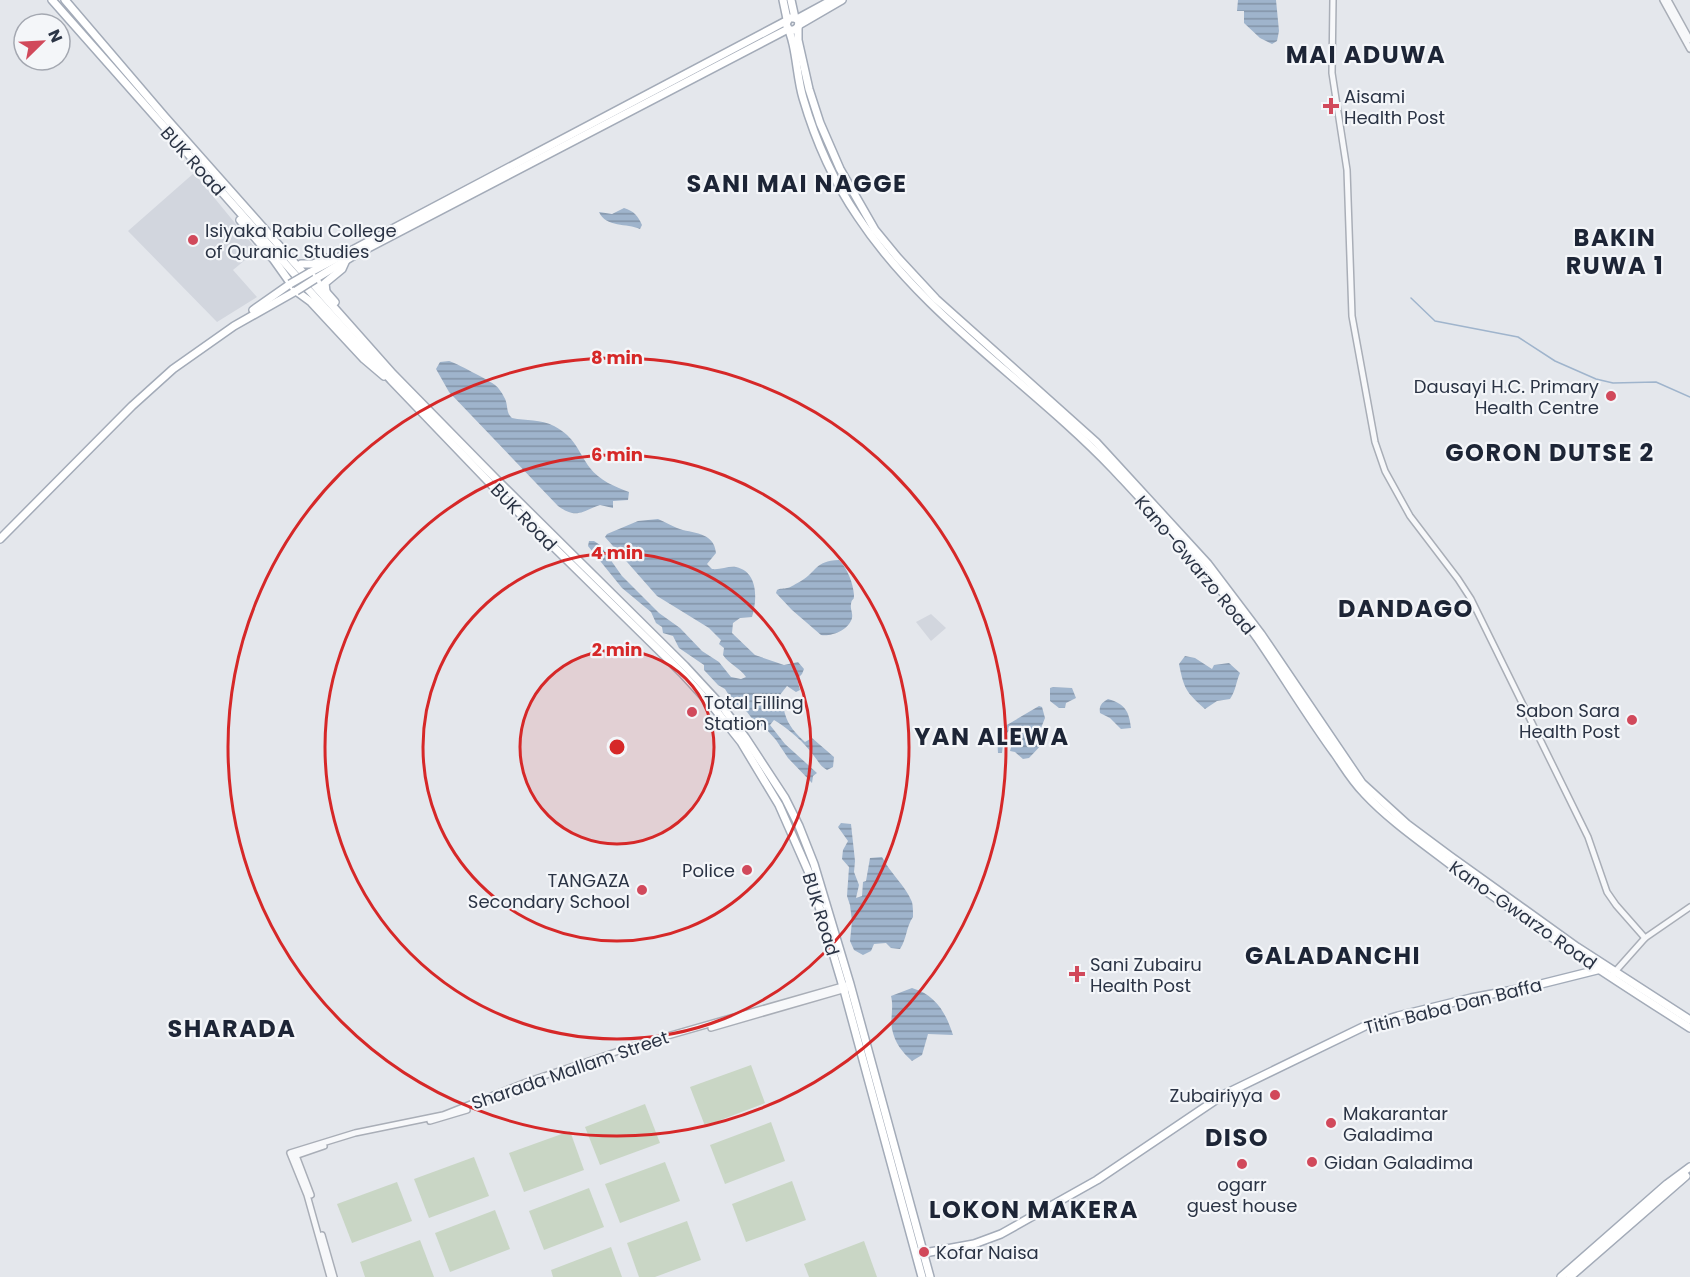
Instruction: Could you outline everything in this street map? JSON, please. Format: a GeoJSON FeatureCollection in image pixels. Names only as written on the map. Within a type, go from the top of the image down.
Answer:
{"type":"FeatureCollection","features":[{"type":"Feature","properties":{"kind":"main road","name":"BUK Road"},"geometry":{"type":"LineString","coordinates":[[52,0],[305,286],[392,377],[685,666],[734,720],[785,798],[814,864],[920,1253],[930,1277]]}},
{"type":"Feature","properties":{"kind":"main road","name":"BUK Road"},"geometry":{"type":"LineString","coordinates":[[65,0],[392,377]]}},
{"type":"Feature","properties":{"kind":"main road"},"geometry":{"type":"LineString","coordinates":[[783,0],[792,23]]}},
{"type":"Feature","properties":{"kind":"main road","name":"Kano-Gwarzo Road"},"geometry":{"type":"LineString","coordinates":[[791,0],[802,95],[811,123],[846,197],[876,243],[902,274],[926,299],[1048,407],[1105,462],[1195,559],[1248,625],[1332,745],[1355,783],[1374,803],[1430,849],[1603,968],[1690,1020]]}},
{"type":"Feature","properties":{"kind":"main road"},"geometry":{"type":"LineString","coordinates":[[0,538],[129,403],[171,366],[290,284],[792,23],[832,0]]}},
{"type":"Feature","properties":{"kind":"main road"},"geometry":{"type":"LineString","coordinates":[[792,23],[842,0]]}},
{"type":"Feature","properties":{"kind":"main road"},"geometry":{"type":"LineString","coordinates":[[210,168],[218,173],[380,352],[392,377]]}},
{"type":"Feature","properties":{"kind":"main road"},"geometry":{"type":"LineString","coordinates":[[210,180],[218,195],[274,260],[296,291],[311,302],[375,370],[392,377]]}},
{"type":"Feature","properties":{"kind":"main road"},"geometry":{"type":"LineString","coordinates":[[301,264],[313,264],[332,256],[344,257]]}},
{"type":"Feature","properties":{"kind":"main road"},"geometry":{"type":"LineString","coordinates":[[0,532],[173,369],[234,326],[296,291],[344,257]]}},
{"type":"Feature","properties":{"kind":"main road"},"geometry":{"type":"LineString","coordinates":[[327,292],[325,283],[342,269],[344,257]]}},
{"type":"Feature","properties":{"kind":"main road","name":"Titin Baba Dan Baffa"},"geometry":{"type":"LineString","coordinates":[[920,1253],[974,1244],[1001,1233],[1106,1174],[1224,1095],[1359,1029],[1398,1016],[1603,968]]}},
{"type":"Feature","properties":{"kind":"main road","name":"Kano-Gwarzo Road"},"geometry":{"type":"LineString","coordinates":[[1613,974],[1690,1028]]}},
{"type":"Feature","properties":{"kind":"main road"},"geometry":{"type":"LineString","coordinates":[[1561,1277],[1667,1184],[1690,1167]]}},
{"type":"Feature","properties":{"kind":"main road"},"geometry":{"type":"LineString","coordinates":[[1570,1277],[1690,1173]]}},
{"type":"Feature","properties":{"kind":"main road","name":"BUK Road"},"geometry":{"type":"LineString","coordinates":[[920,1253],[922,1277]]}},
{"type":"Feature","properties":{"kind":"street"},"geometry":{"type":"LineString","coordinates":[[1333,0],[1332,73],[1347,170],[1353,316],[1370,420],[1379,455],[1389,479],[1410,516],[1471,599],[1588,837],[1607,892],[1645,938]]}},
{"type":"Feature","properties":{"kind":"street"},"geometry":{"type":"LineString","coordinates":[[1663,0],[1690,49]]}},
{"type":"Feature","properties":{"kind":"street"},"geometry":{"type":"LineString","coordinates":[[1668,0],[1690,40]]}},
{"type":"Feature","properties":{"kind":"street"},"geometry":{"type":"LineString","coordinates":[[1613,974],[1645,938],[1690,907]]}},
{"type":"Feature","properties":{"kind":"street","name":"Sharada Mallam Street"},"geometry":{"type":"LineString","coordinates":[[332,1277],[293,1154],[355,1134],[443,1115],[529,1081],[643,1043],[847,987]]}},
{"type":"Feature","properties":{"kind":"shaded area","name":"Isiyaka Rabiu College of Quranic Studies"},"geometry":{"type":"Polygon","coordinates":[[[194,173],[257,250],[233,270],[257,297],[217,322],[128,231],[194,173]]]}},
{"type":"Feature","properties":{"kind":"shaded area"},"geometry":{"type":"Polygon","coordinates":[[[931,614],[946,628],[931,641],[916,622],[931,614]]]}},
{"type":"Feature","properties":{"kind":"green space"},"geometry":{"type":"Polygon","coordinates":[[[751,1065],[765,1103],[705,1126],[690,1087],[751,1065]]]}},
{"type":"Feature","properties":{"kind":"green space"},"geometry":{"type":"Polygon","coordinates":[[[645,1104],[660,1143],[600,1165],[585,1127],[645,1104]]]}},
{"type":"Feature","properties":{"kind":"green space"},"geometry":{"type":"Polygon","coordinates":[[[771,1122],[785,1161],[725,1184],[710,1145],[771,1122]]]}},
{"type":"Feature","properties":{"kind":"green space"},"geometry":{"type":"Polygon","coordinates":[[[570,1131],[584,1170],[524,1192],[509,1153],[570,1131]]]}},
{"type":"Feature","properties":{"kind":"green space"},"geometry":{"type":"Polygon","coordinates":[[[474,1157],[489,1196],[429,1218],[414,1179],[474,1157]]]}},
{"type":"Feature","properties":{"kind":"green space"},"geometry":{"type":"Polygon","coordinates":[[[665,1162],[680,1201],[620,1223],[605,1184],[665,1162]]]}},
{"type":"Feature","properties":{"kind":"green space"},"geometry":{"type":"Polygon","coordinates":[[[792,1181],[806,1220],[746,1242],[732,1204],[792,1181]]]}},
{"type":"Feature","properties":{"kind":"green space"},"geometry":{"type":"Polygon","coordinates":[[[397,1182],[412,1221],[352,1243],[337,1204],[397,1182]]]}},
{"type":"Feature","properties":{"kind":"green space"},"geometry":{"type":"Polygon","coordinates":[[[589,1188],[604,1227],[544,1250],[529,1211],[589,1188]]]}},
{"type":"Feature","properties":{"kind":"green space"},"geometry":{"type":"Polygon","coordinates":[[[495,1210],[510,1249],[450,1272],[435,1233],[495,1210]]]}},
{"type":"Feature","properties":{"kind":"green space"},"geometry":{"type":"Polygon","coordinates":[[[687,1221],[701,1260],[655,1277],[639,1277],[627,1243],[687,1221]]]}},
{"type":"Feature","properties":{"kind":"green space"},"geometry":{"type":"Polygon","coordinates":[[[420,1240],[434,1277],[365,1277],[360,1262],[420,1240]]]}},
{"type":"Feature","properties":{"kind":"green space"},"geometry":{"type":"Polygon","coordinates":[[[864,1241],[877,1277],[809,1277],[804,1264],[864,1241]]]}},
{"type":"Feature","properties":{"kind":"green space"},"geometry":{"type":"Polygon","coordinates":[[[611,1247],[622,1277],[553,1277],[551,1270],[611,1247]]]}},
{"type":"Feature","properties":{"kind":"water"},"geometry":{"type":"Polygon","coordinates":[[[1238,0],[1276,0],[1279,31],[1277,41],[1272,44],[1260,38],[1244,23],[1244,11],[1237,11],[1238,0]]]}},
{"type":"Feature","properties":{"kind":"water"},"geometry":{"type":"Polygon","coordinates":[[[624,208],[637,216],[642,225],[640,229],[607,221],[599,212],[612,214],[624,208]]]}},
{"type":"Feature","properties":{"kind":"water"},"geometry":{"type":"Polygon","coordinates":[[[449,361],[496,386],[512,418],[544,422],[567,435],[598,476],[629,492],[628,500],[613,501],[613,508],[600,505],[579,513],[569,512],[558,506],[449,392],[436,369],[440,362],[449,361]]]}},
{"type":"Feature","properties":{"kind":"water"},"geometry":{"type":"Polygon","coordinates":[[[658,519],[677,528],[707,537],[716,553],[707,564],[712,569],[736,567],[749,575],[755,588],[752,617],[740,618],[733,623],[732,633],[755,655],[784,665],[798,662],[804,669],[797,679],[800,690],[796,692],[787,686],[779,696],[786,718],[793,729],[805,742],[812,738],[834,757],[833,767],[827,770],[823,767],[801,741],[774,720],[770,725],[785,744],[817,773],[813,776],[812,783],[788,758],[767,730],[754,721],[747,712],[735,705],[725,689],[704,670],[704,665],[679,648],[673,636],[663,633],[662,627],[656,623],[651,612],[622,588],[588,546],[589,541],[600,545],[622,576],[659,613],[680,628],[702,651],[719,662],[731,677],[741,679],[746,677],[723,655],[724,648],[719,644],[721,640],[709,628],[657,596],[605,537],[607,534],[638,521],[658,519]]]}},
{"type":"Feature","properties":{"kind":"water"},"geometry":{"type":"Polygon","coordinates":[[[839,560],[847,571],[852,585],[854,598],[851,606],[852,618],[839,632],[821,635],[776,593],[778,589],[788,588],[806,578],[825,562],[839,560]]]}},
{"type":"Feature","properties":{"kind":"water"},"geometry":{"type":"Polygon","coordinates":[[[1185,656],[1195,658],[1212,669],[1214,665],[1229,663],[1240,673],[1230,699],[1217,701],[1205,709],[1190,694],[1182,679],[1179,664],[1185,656]]]}},
{"type":"Feature","properties":{"kind":"water"},"geometry":{"type":"Polygon","coordinates":[[[1050,688],[1072,688],[1076,698],[1066,703],[1065,708],[1059,708],[1050,701],[1050,688]]]}},
{"type":"Feature","properties":{"kind":"water"},"geometry":{"type":"Polygon","coordinates":[[[1108,699],[1119,703],[1126,709],[1131,728],[1121,729],[1110,718],[1100,713],[1101,705],[1108,699]]]}},
{"type":"Feature","properties":{"kind":"water"},"geometry":{"type":"Polygon","coordinates":[[[1039,706],[1042,707],[1045,718],[1039,733],[1045,734],[1046,740],[1029,758],[1023,759],[1010,751],[1016,729],[1013,727],[1006,735],[1002,753],[998,753],[997,738],[1000,729],[1039,706]]]}},
{"type":"Feature","properties":{"kind":"water"},"geometry":{"type":"Polygon","coordinates":[[[841,823],[851,824],[854,872],[859,885],[856,898],[862,896],[863,882],[866,881],[870,858],[882,857],[912,902],[913,917],[900,949],[891,948],[886,943],[874,944],[871,951],[863,955],[854,950],[850,941],[852,921],[847,896],[849,867],[842,859],[843,850],[848,841],[838,827],[841,823]]]}},
{"type":"Feature","properties":{"kind":"water"},"geometry":{"type":"Polygon","coordinates":[[[912,988],[934,1000],[947,1019],[953,1035],[928,1034],[922,1055],[912,1061],[899,1047],[893,1034],[891,996],[912,988]]]}},
{"type":"Feature","properties":{"kind":"waterway"},"geometry":{"type":"LineString","coordinates":[[1411,298],[1435,321],[1518,337],[1555,361],[1596,379],[1613,383],[1656,382],[1690,397]]}},
{"type":"Feature","properties":{"kind":"place","name":"Aisami Health Post"},"geometry":{"type":"Point","coordinates":[1331,106]}},
{"type":"Feature","properties":{"kind":"place","name":"Isiyaka Rabiu College of Quranic Studies"},"geometry":{"type":"Point","coordinates":[193,240]}},
{"type":"Feature","properties":{"kind":"place","name":"Dausayi H.C. Primary Health Centre"},"geometry":{"type":"Point","coordinates":[1611,396]}},
{"type":"Feature","properties":{"kind":"place","name":"Total Filling Station"},"geometry":{"type":"Point","coordinates":[692,712]}},
{"type":"Feature","properties":{"kind":"place","name":"Sabon Sara Health Post"},"geometry":{"type":"Point","coordinates":[1632,720]}},
{"type":"Feature","properties":{"kind":"place","name":"Police"},"geometry":{"type":"Point","coordinates":[747,870]}},
{"type":"Feature","properties":{"kind":"place","name":"TANGAZA Secondary School"},"geometry":{"type":"Point","coordinates":[642,890]}},
{"type":"Feature","properties":{"kind":"place","name":"Sani Zubairu Health Post"},"geometry":{"type":"Point","coordinates":[1077,974]}},
{"type":"Feature","properties":{"kind":"place","name":"Zubairiyya"},"geometry":{"type":"Point","coordinates":[1275,1095]}},
{"type":"Feature","properties":{"kind":"place","name":"Makarantar Galadima"},"geometry":{"type":"Point","coordinates":[1331,1123]}},
{"type":"Feature","properties":{"kind":"place","name":"Gidan Galadima"},"geometry":{"type":"Point","coordinates":[1312,1162]}},
{"type":"Feature","properties":{"kind":"place","name":"ogarr guest house"},"geometry":{"type":"Point","coordinates":[1242,1164]}},
{"type":"Feature","properties":{"kind":"place","name":"Kofar Naisa"},"geometry":{"type":"Point","coordinates":[924,1252]}},
{"type":"Feature","properties":{"kind":"district","name":"MAI ADUWA"},"geometry":{"type":"Point","coordinates":[1366,54]}},
{"type":"Feature","properties":{"kind":"district","name":"SANI MAI NAGGE"},"geometry":{"type":"Point","coordinates":[797,183]}},
{"type":"Feature","properties":{"kind":"district","name":"BAKIN RUWA 1"},"geometry":{"type":"Point","coordinates":[1615,251]}},
{"type":"Feature","properties":{"kind":"district","name":"GORON DUTSE 2"},"geometry":{"type":"Point","coordinates":[1550,452]}},
{"type":"Feature","properties":{"kind":"district","name":"DANDAGO"},"geometry":{"type":"Point","coordinates":[1406,608]}},
{"type":"Feature","properties":{"kind":"district","name":"YAN ALEWA"},"geometry":{"type":"Point","coordinates":[992,736]}},
{"type":"Feature","properties":{"kind":"district","name":"GALADANCHI"},"geometry":{"type":"Point","coordinates":[1333,955]}},
{"type":"Feature","properties":{"kind":"district","name":"SHARADA"},"geometry":{"type":"Point","coordinates":[232,1028]}},
{"type":"Feature","properties":{"kind":"district","name":"DISO"},"geometry":{"type":"Point","coordinates":[1237,1137]}},
{"type":"Feature","properties":{"kind":"district","name":"LOKON MAKERA"},"geometry":{"type":"Point","coordinates":[1034,1209]}}]}
